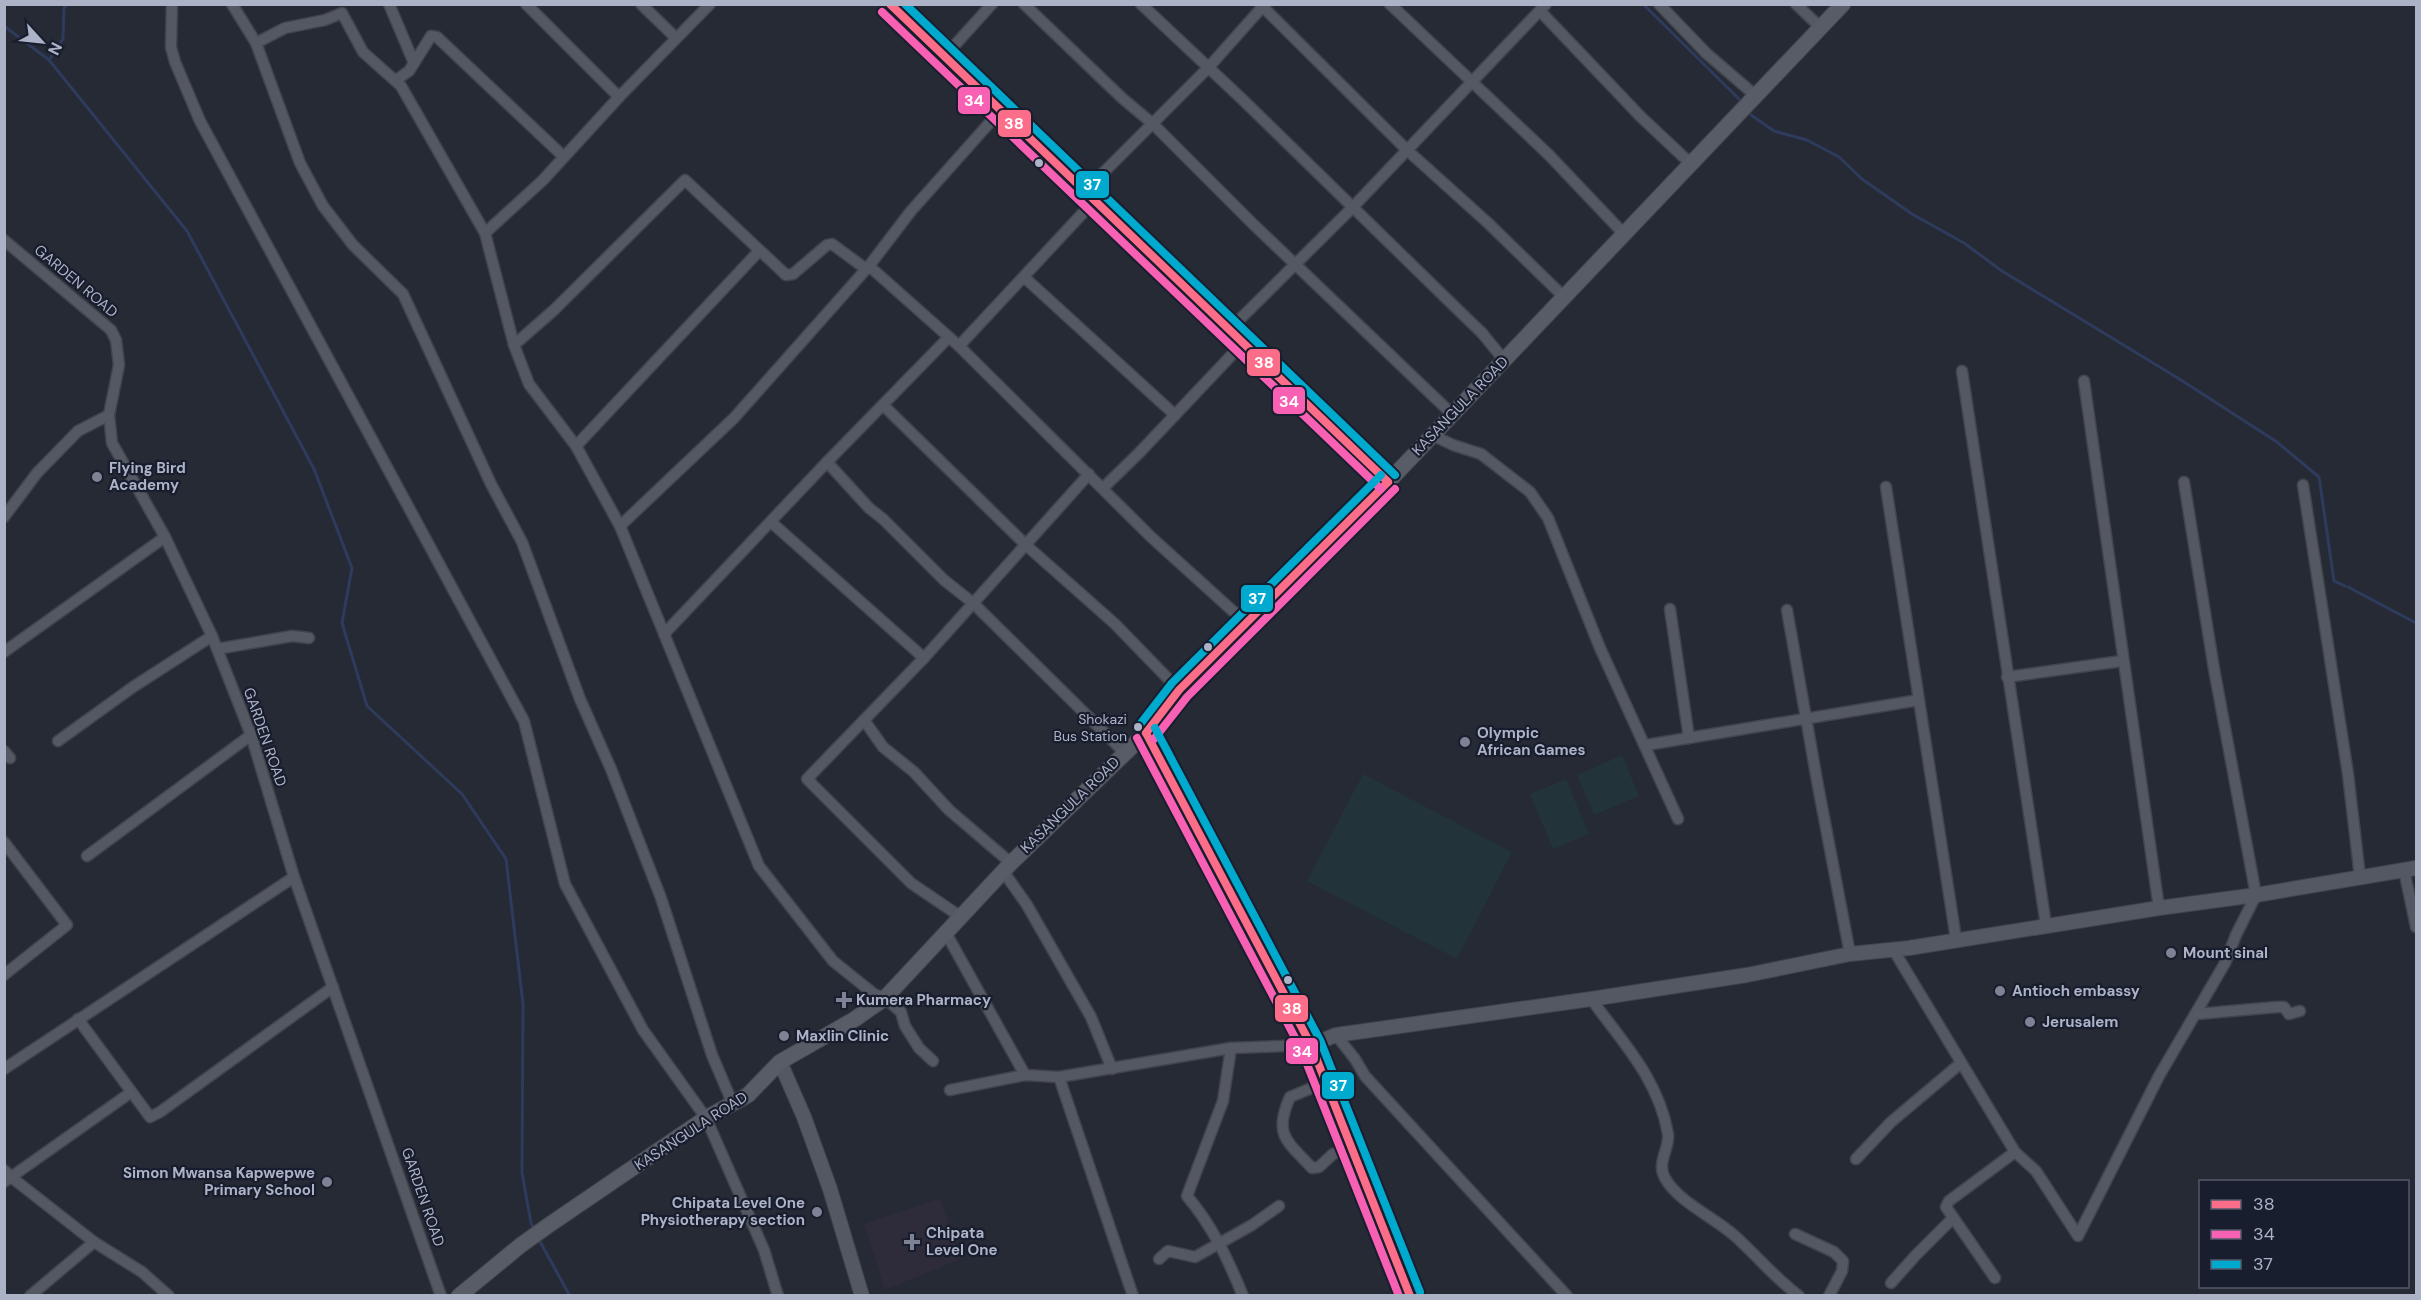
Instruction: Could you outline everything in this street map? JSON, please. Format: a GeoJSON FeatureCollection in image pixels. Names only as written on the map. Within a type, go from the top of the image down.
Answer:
{"type":"FeatureCollection","features":[{"type":"Feature","properties":{"kind":"main road","name":"KASANGULA ROAD"},"geometry":{"type":"LineString","coordinates":[[459,1296],[549,1225],[706,1118],[748,1095],[780,1062],[855,1019],[885,998],[1007,867],[1146,733],[1179,690],[1388,482],[1843,4]]}},
{"type":"Feature","properties":{"kind":"street"},"geometry":{"type":"LineString","coordinates":[[172,4],[171,47],[200,121],[524,721],[565,884],[643,1030],[706,1118],[764,1250],[778,1296]]}},
{"type":"Feature","properties":{"kind":"street"},"geometry":{"type":"LineString","coordinates":[[232,4],[256,44],[300,163],[318,197],[353,245],[403,294],[491,484],[522,542],[580,699],[611,769],[656,887],[712,1055],[732,1102]]}},
{"type":"Feature","properties":{"kind":"street"},"geometry":{"type":"LineString","coordinates":[[389,4],[414,63]]}},
{"type":"Feature","properties":{"kind":"street"},"geometry":{"type":"LineString","coordinates":[[526,4],[619,97]]}},
{"type":"Feature","properties":{"kind":"street"},"geometry":{"type":"LineString","coordinates":[[642,4],[676,38]]}},
{"type":"Feature","properties":{"kind":"street"},"geometry":{"type":"LineString","coordinates":[[485,233],[543,180],[563,156],[710,4]]}},
{"type":"Feature","properties":{"kind":"street"},"geometry":{"type":"LineString","coordinates":[[890,4],[1388,482]]}},
{"type":"Feature","properties":{"kind":"street"},"geometry":{"type":"LineString","coordinates":[[944,57],[992,4]]}},
{"type":"Feature","properties":{"kind":"street"},"geometry":{"type":"LineString","coordinates":[[1024,4],[1122,98],[1153,124],[1294,264],[1452,414]]}},
{"type":"Feature","properties":{"kind":"street"},"geometry":{"type":"LineString","coordinates":[[1141,4],[1482,333],[1504,360]]}},
{"type":"Feature","properties":{"kind":"street"},"geometry":{"type":"LineString","coordinates":[[1390,4],[1549,155],[1624,234]]}},
{"type":"Feature","properties":{"kind":"street"},"geometry":{"type":"LineString","coordinates":[[1659,4],[1706,53],[1756,96]]}},
{"type":"Feature","properties":{"kind":"street"},"geometry":{"type":"LineString","coordinates":[[1796,4],[1821,28]]}},
{"type":"Feature","properties":{"kind":"street"},"geometry":{"type":"LineString","coordinates":[[1085,191],[1208,68],[1263,5],[1407,150],[1488,223],[1564,297]]}},
{"type":"Feature","properties":{"kind":"street"},"geometry":{"type":"LineString","coordinates":[[1230,329],[1352,208],[1543,8],[1641,117],[1691,164]]}},
{"type":"Feature","properties":{"kind":"street"},"geometry":{"type":"LineString","coordinates":[[256,44],[285,28],[325,20],[342,13],[363,52],[396,80],[485,233],[514,345],[529,384],[576,446],[620,526],[759,866],[833,961],[901,1012],[919,1048],[933,1061]]}},
{"type":"Feature","properties":{"kind":"street"},"geometry":{"type":"LineString","coordinates":[[396,80],[409,71],[431,36],[442,40],[563,156]]}},
{"type":"Feature","properties":{"kind":"street"},"geometry":{"type":"LineString","coordinates":[[620,526],[734,418],[867,268],[911,211],[1001,110]]}},
{"type":"Feature","properties":{"kind":"street"},"geometry":{"type":"LineString","coordinates":[[514,345],[554,310],[685,180],[759,251],[789,276],[826,246],[832,244],[867,268],[959,346],[1150,536],[1246,623]]}},
{"type":"Feature","properties":{"kind":"street"},"geometry":{"type":"LineString","coordinates":[[959,346],[1095,200]]}},
{"type":"Feature","properties":{"kind":"street","name":"GARDEN ROAD"},"geometry":{"type":"LineString","coordinates":[[4,240],[111,330],[116,340],[119,365],[109,415],[112,442],[165,537],[212,636],[251,735],[294,877],[441,1296]]}},
{"type":"Feature","properties":{"kind":"street"},"geometry":{"type":"LineString","coordinates":[[576,446],[759,251]]}},
{"type":"Feature","properties":{"kind":"street"},"geometry":{"type":"LineString","coordinates":[[1024,277],[1175,415]]}},
{"type":"Feature","properties":{"kind":"street"},"geometry":{"type":"LineString","coordinates":[[664,634],[949,337]]}},
{"type":"Feature","properties":{"kind":"street"},"geometry":{"type":"LineString","coordinates":[[1103,488],[1244,342]]}},
{"type":"Feature","properties":{"kind":"street"},"geometry":{"type":"LineString","coordinates":[[1962,371],[2046,926]]}},
{"type":"Feature","properties":{"kind":"street"},"geometry":{"type":"LineString","coordinates":[[2084,381],[2159,908]]}},
{"type":"Feature","properties":{"kind":"street"},"geometry":{"type":"LineString","coordinates":[[883,405],[1027,546],[1114,624],[1179,690]]}},
{"type":"Feature","properties":{"kind":"street"},"geometry":{"type":"LineString","coordinates":[[4,517],[37,473],[80,429],[109,415]]}},
{"type":"Feature","properties":{"kind":"street"},"geometry":{"type":"LineString","coordinates":[[1431,435],[1481,454],[1530,492],[1548,518],[1600,648],[1678,819]]}},
{"type":"Feature","properties":{"kind":"street"},"geometry":{"type":"LineString","coordinates":[[827,462],[869,508],[944,580],[973,603],[1124,752]]}},
{"type":"Feature","properties":{"kind":"street"},"geometry":{"type":"LineString","coordinates":[[961,916],[911,883],[807,779],[924,658],[1027,546],[1089,474]]}},
{"type":"Feature","properties":{"kind":"street"},"geometry":{"type":"LineString","coordinates":[[1893,949],[2015,1152],[2036,1171],[2078,1236],[2159,1076],[2225,963],[2256,896],[2214,669],[2184,482]]}},
{"type":"Feature","properties":{"kind":"street"},"geometry":{"type":"LineString","coordinates":[[2303,485],[2348,774],[2360,877]]}},
{"type":"Feature","properties":{"kind":"street"},"geometry":{"type":"LineString","coordinates":[[1886,487],[1956,939]]}},
{"type":"Feature","properties":{"kind":"street"},"geometry":{"type":"LineString","coordinates":[[771,522],[924,658]]}},
{"type":"Feature","properties":{"kind":"street"},"geometry":{"type":"LineString","coordinates":[[4,652],[165,537]]}},
{"type":"Feature","properties":{"kind":"street"},"geometry":{"type":"LineString","coordinates":[[1670,609],[1689,738]]}},
{"type":"Feature","properties":{"kind":"street"},"geometry":{"type":"LineString","coordinates":[[1787,610],[1850,954]]}},
{"type":"Feature","properties":{"kind":"street"},"geometry":{"type":"LineString","coordinates":[[58,741],[133,687],[212,636]]}},
{"type":"Feature","properties":{"kind":"street"},"geometry":{"type":"LineString","coordinates":[[217,649],[291,636],[309,638]]}},
{"type":"Feature","properties":{"kind":"street"},"geometry":{"type":"LineString","coordinates":[[2007,677],[2122,660]]}},
{"type":"Feature","properties":{"kind":"street"},"geometry":{"type":"LineString","coordinates":[[1646,745],[1919,700]]}},
{"type":"Feature","properties":{"kind":"street"},"geometry":{"type":"LineString","coordinates":[[864,720],[883,747],[914,772],[949,810],[992,849],[1007,867],[1091,1017],[1112,1069]]}},
{"type":"Feature","properties":{"kind":"street"},"geometry":{"type":"LineString","coordinates":[[1146,733],[1311,1045],[1410,1296]]}},
{"type":"Feature","properties":{"kind":"street"},"geometry":{"type":"LineString","coordinates":[[87,856],[251,735]]}},
{"type":"Feature","properties":{"kind":"street"},"geometry":{"type":"LineString","coordinates":[[4,842],[67,925],[4,975]]}},
{"type":"Feature","properties":{"kind":"street"},"geometry":{"type":"LineString","coordinates":[[950,1090],[1025,1076],[1059,1077],[1231,1048],[1311,1045],[1336,1035],[1747,975],[1850,954],[2159,908],[2256,896],[2410,869],[2416,927]]}},
{"type":"Feature","properties":{"kind":"street"},"geometry":{"type":"LineString","coordinates":[[4,1069],[294,877]]}},
{"type":"Feature","properties":{"kind":"street"},"geometry":{"type":"LineString","coordinates":[[946,933],[1025,1076]]}},
{"type":"Feature","properties":{"kind":"street"},"geometry":{"type":"LineString","coordinates":[[78,1019],[130,1093],[150,1117],[333,987]]}},
{"type":"Feature","properties":{"kind":"street"},"geometry":{"type":"LineString","coordinates":[[1591,999],[1646,1073],[1654,1091],[1668,1136],[1663,1155],[1662,1172],[1666,1180],[1678,1193],[1734,1236],[1779,1280],[1799,1296]]}},
{"type":"Feature","properties":{"kind":"street"},"geometry":{"type":"LineString","coordinates":[[2197,1014],[2277,1007],[2284,1007],[2289,1014],[2300,1011]]}},
{"type":"Feature","properties":{"kind":"street"},"geometry":{"type":"LineString","coordinates":[[1336,1035],[1365,1076],[1567,1296]]}},
{"type":"Feature","properties":{"kind":"street"},"geometry":{"type":"LineString","coordinates":[[1231,1048],[1223,1101],[1187,1196],[1206,1218],[1243,1296]]}},
{"type":"Feature","properties":{"kind":"street"},"geometry":{"type":"LineString","coordinates":[[780,1062],[804,1117],[830,1189],[862,1296]]}},
{"type":"Feature","properties":{"kind":"street"},"geometry":{"type":"LineString","coordinates":[[1856,1159],[1891,1122],[1961,1063]]}},
{"type":"Feature","properties":{"kind":"street"},"geometry":{"type":"LineString","coordinates":[[1059,1077],[1133,1296]]}},
{"type":"Feature","properties":{"kind":"street"},"geometry":{"type":"LineString","coordinates":[[1326,1082],[1290,1097],[1281,1128],[1283,1135],[1312,1168],[1318,1167],[1334,1154],[1353,1148]]}},
{"type":"Feature","properties":{"kind":"street"},"geometry":{"type":"LineString","coordinates":[[130,1093],[7,1176],[94,1242],[142,1272],[169,1296]]}},
{"type":"Feature","properties":{"kind":"street"},"geometry":{"type":"LineString","coordinates":[[1995,1278],[1946,1207],[1949,1201],[2015,1152]]}},
{"type":"Feature","properties":{"kind":"street"},"geometry":{"type":"LineString","coordinates":[[1159,1259],[1168,1251],[1195,1257],[1252,1225],[1279,1206]]}},
{"type":"Feature","properties":{"kind":"street"},"geometry":{"type":"LineString","coordinates":[[1891,1283],[1953,1218]]}},
{"type":"Feature","properties":{"kind":"street"},"geometry":{"type":"LineString","coordinates":[[1795,1234],[1834,1252],[1842,1262],[1842,1271],[1829,1296]]}},
{"type":"Feature","properties":{"kind":"street"},"geometry":{"type":"LineString","coordinates":[[30,1296],[94,1242]]}},
{"type":"Feature","properties":{"kind":"shaded area"},"geometry":{"type":"Polygon","coordinates":[[[1622,755],[1639,796],[1594,815],[1577,775],[1622,755]]]}},
{"type":"Feature","properties":{"kind":"shaded area"},"geometry":{"type":"Polygon","coordinates":[[[1363,774],[1512,852],[1457,959],[1307,881],[1363,774]]]}},
{"type":"Feature","properties":{"kind":"shaded area"},"geometry":{"type":"Polygon","coordinates":[[[1566,779],[1589,834],[1553,849],[1530,794],[1566,779]]]}},
{"type":"Feature","properties":{"kind":"shaded area","name":"Chipata Level One"},"geometry":{"type":"Polygon","coordinates":[[[940,1198],[961,1259],[885,1290],[864,1224],[940,1198]]]}},
{"type":"Feature","properties":{"kind":"waterway"},"geometry":{"type":"LineString","coordinates":[[49,60],[63,39],[64,8],[67,4]]}},
{"type":"Feature","properties":{"kind":"waterway"},"geometry":{"type":"LineString","coordinates":[[1643,4],[1739,99]]}},
{"type":"Feature","properties":{"kind":"waterway"},"geometry":{"type":"LineString","coordinates":[[4,26],[49,60],[187,231],[314,469],[352,568],[342,623],[367,706],[462,794],[506,859],[523,1004],[522,1173],[534,1229]]}},
{"type":"Feature","properties":{"kind":"waterway"},"geometry":{"type":"LineString","coordinates":[[1751,115],[1774,131],[1807,140],[1839,157],[1862,179],[1912,214],[1964,243],[2002,271],[2181,380],[2277,442],[2319,477],[2334,581],[2345,586]]}},
{"type":"Feature","properties":{"kind":"waterway"},"geometry":{"type":"LineString","coordinates":[[2348,587],[2416,623]]}},
{"type":"Feature","properties":{"kind":"waterway"},"geometry":{"type":"LineString","coordinates":[[538,1238],[570,1296]]}},
{"type":"Feature","properties":{"kind":"transit line","name":"38"},"geometry":{"type":"LineString","coordinates":[[890,4],[1388,482]]}},
{"type":"Feature","properties":{"kind":"transit line","name":"37"},"geometry":{"type":"LineString","coordinates":[[905,4],[1395,475]]}},
{"type":"Feature","properties":{"kind":"transit line","name":"34"},"geometry":{"type":"LineString","coordinates":[[882,12],[1381,489]]}},
{"type":"Feature","properties":{"kind":"transit line","name":"37"},"geometry":{"type":"LineString","coordinates":[[1138,727],[1172,683],[1381,475]]}},
{"type":"Feature","properties":{"kind":"transit line","name":"38"},"geometry":{"type":"LineString","coordinates":[[1146,733],[1179,690],[1388,482]]}},
{"type":"Feature","properties":{"kind":"transit line","name":"34"},"geometry":{"type":"LineString","coordinates":[[1154,739],[1187,697],[1395,489]]}},
{"type":"Feature","properties":{"kind":"transit line","name":"37"},"geometry":{"type":"LineString","coordinates":[[1155,728],[1320,1040],[1420,1292]]}},
{"type":"Feature","properties":{"kind":"transit line","name":"38"},"geometry":{"type":"LineString","coordinates":[[1146,733],[1311,1045],[1410,1296]]}},
{"type":"Feature","properties":{"kind":"transit line","name":"34"},"geometry":{"type":"LineString","coordinates":[[1137,738],[1301,1049],[1399,1296]]}},
{"type":"Feature","properties":{"kind":"place","name":"Flying Bird Academy"},"geometry":{"type":"Point","coordinates":[97,477]}},
{"type":"Feature","properties":{"kind":"place","name":"Shokazi Bus Station"},"geometry":{"type":"Point","coordinates":[1138,727]}},
{"type":"Feature","properties":{"kind":"place","name":"Olympic African Games"},"geometry":{"type":"Point","coordinates":[1465,742]}},
{"type":"Feature","properties":{"kind":"place","name":"Mount sinal"},"geometry":{"type":"Point","coordinates":[2171,953]}},
{"type":"Feature","properties":{"kind":"place","name":"Antioch embassy"},"geometry":{"type":"Point","coordinates":[2000,991]}},
{"type":"Feature","properties":{"kind":"place","name":"Kumera Pharmacy"},"geometry":{"type":"Point","coordinates":[844,1000]}},
{"type":"Feature","properties":{"kind":"place","name":"Jerusalem"},"geometry":{"type":"Point","coordinates":[2030,1022]}},
{"type":"Feature","properties":{"kind":"place","name":"Maxlin Clinic"},"geometry":{"type":"Point","coordinates":[784,1036]}},
{"type":"Feature","properties":{"kind":"place","name":"Simon Mwansa Kapwepwe Primary School"},"geometry":{"type":"Point","coordinates":[327,1182]}},
{"type":"Feature","properties":{"kind":"place","name":"Chipata Level One Physiotherapy section"},"geometry":{"type":"Point","coordinates":[817,1212]}},
{"type":"Feature","properties":{"kind":"place","name":"Chipata Level One"},"geometry":{"type":"Point","coordinates":[912,1242]}}]}
